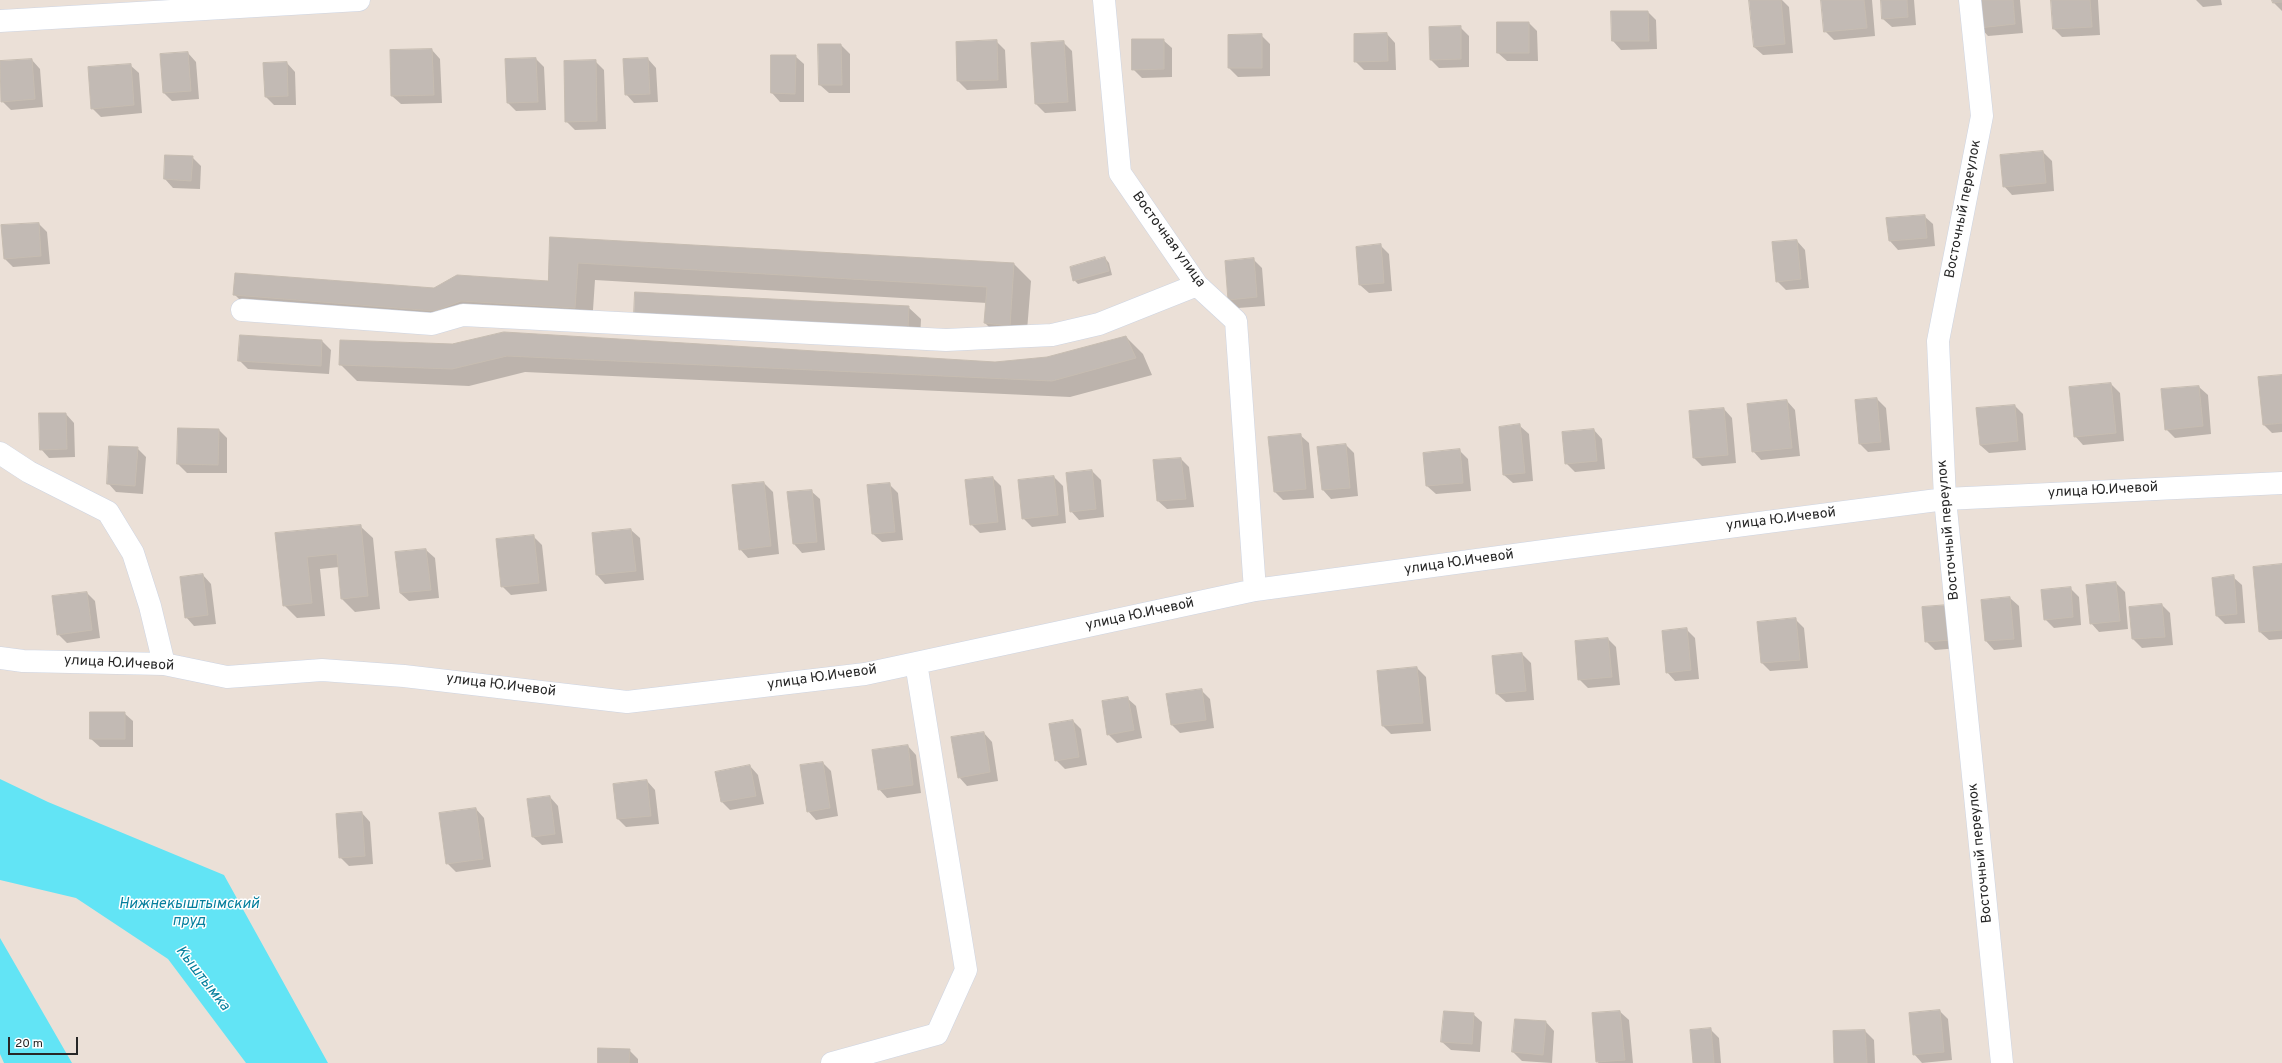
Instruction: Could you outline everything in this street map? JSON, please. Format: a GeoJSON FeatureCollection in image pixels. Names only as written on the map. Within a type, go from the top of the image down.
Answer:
{"type":"FeatureCollection","features":[{"type":"Feature","properties":{"kind":"street"},"geometry":{"type":"LineString","coordinates":[[0,21],[359,0]]}},
{"type":"Feature","properties":{"kind":"street","name":"Восточная улица"},"geometry":{"type":"LineString","coordinates":[[1104,0],[1120,173],[1197,285],[1236,321],[1255,590]]}},
{"type":"Feature","properties":{"kind":"street","name":"Восточный переулок"},"geometry":{"type":"LineString","coordinates":[[1970,0],[1982,116],[1938,341],[1945,499],[2001,1063]]}},
{"type":"Feature","properties":{"kind":"street"},"geometry":{"type":"LineString","coordinates":[[242,310],[432,324],[463,315],[946,340],[1052,335],[1099,324],[1197,285]]}},
{"type":"Feature","properties":{"kind":"street"},"geometry":{"type":"LineString","coordinates":[[0,453],[29,472],[108,512],[133,553],[150,606],[164,664]]}},
{"type":"Feature","properties":{"kind":"street","name":"улица Ю.Ичевой"},"geometry":{"type":"LineString","coordinates":[[0,658],[23,661],[164,664],[227,677],[322,670],[457,681],[627,702],[865,674],[1255,590],[1945,499],[2282,483]]}},
{"type":"Feature","properties":{"kind":"street"},"geometry":{"type":"LineString","coordinates":[[832,1063],[937,1034],[966,970],[916,663]]}},
{"type":"Feature","properties":{"kind":"water","name":"Нижнекыштымский пруд"},"geometry":{"type":"Polygon","coordinates":[[[0,779],[48,802],[224,875],[328,1063],[246,1063],[168,959],[76,898],[0,880],[0,779]]]}},
{"type":"Feature","properties":{"kind":"water"},"geometry":{"type":"Polygon","coordinates":[[[0,938],[72,1063],[4,1063],[0,1054],[0,938]]]}},
{"type":"Feature","properties":{"kind":"building"},"geometry":{"type":"Polygon","coordinates":[[[1749,0],[1781,0],[1785,44],[1754,47],[1749,0]]]}},
{"type":"Feature","properties":{"kind":"building"},"geometry":{"type":"Polygon","coordinates":[[[1821,0],[1864,0],[1867,28],[1824,32],[1821,0]]]}},
{"type":"Feature","properties":{"kind":"building"},"geometry":{"type":"Polygon","coordinates":[[[1881,0],[1907,0],[1908,17],[1882,19],[1881,0]]]}},
{"type":"Feature","properties":{"kind":"building"},"geometry":{"type":"Polygon","coordinates":[[[1976,0],[2013,0],[2015,24],[1979,28],[1976,0]]]}},
{"type":"Feature","properties":{"kind":"building"},"geometry":{"type":"Polygon","coordinates":[[[2051,0],[2090,0],[2092,27],[2053,29],[2051,0]]]}},
{"type":"Feature","properties":{"kind":"building"},"geometry":{"type":"Polygon","coordinates":[[[2272,0],[2282,0],[2282,2],[2273,3],[2272,0]]]}},
{"type":"Feature","properties":{"kind":"building"},"geometry":{"type":"Polygon","coordinates":[[[1611,11],[1648,11],[1649,41],[1612,41],[1611,11]]]}},
{"type":"Feature","properties":{"kind":"building"},"geometry":{"type":"Polygon","coordinates":[[[1497,22],[1529,22],[1529,53],[1497,53],[1497,22]]]}},
{"type":"Feature","properties":{"kind":"building"},"geometry":{"type":"Polygon","coordinates":[[[1461,26],[1461,59],[1430,60],[1429,27],[1461,26]]]}},
{"type":"Feature","properties":{"kind":"building"},"geometry":{"type":"Polygon","coordinates":[[[1387,33],[1388,61],[1354,62],[1354,34],[1387,33]]]}},
{"type":"Feature","properties":{"kind":"building"},"geometry":{"type":"Polygon","coordinates":[[[1262,34],[1262,68],[1228,68],[1228,35],[1262,34]]]}},
{"type":"Feature","properties":{"kind":"building"},"geometry":{"type":"Polygon","coordinates":[[[1132,39],[1164,39],[1164,69],[1132,70],[1132,39]]]}},
{"type":"Feature","properties":{"kind":"building"},"geometry":{"type":"Polygon","coordinates":[[[997,40],[998,80],[957,81],[956,42],[997,40]]]}},
{"type":"Feature","properties":{"kind":"building"},"geometry":{"type":"Polygon","coordinates":[[[1064,41],[1068,102],[1035,104],[1031,43],[1064,41]]]}},
{"type":"Feature","properties":{"kind":"building"},"geometry":{"type":"Polygon","coordinates":[[[818,44],[841,44],[842,85],[819,85],[818,44]]]}},
{"type":"Feature","properties":{"kind":"building"},"geometry":{"type":"Polygon","coordinates":[[[432,49],[434,95],[391,96],[390,50],[432,49]]]}},
{"type":"Feature","properties":{"kind":"building"},"geometry":{"type":"Polygon","coordinates":[[[188,52],[191,91],[163,93],[160,54],[188,52]]]}},
{"type":"Feature","properties":{"kind":"building"},"geometry":{"type":"Polygon","coordinates":[[[771,55],[796,55],[795,94],[771,93],[771,55]]]}},
{"type":"Feature","properties":{"kind":"building"},"geometry":{"type":"Polygon","coordinates":[[[536,58],[538,102],[507,103],[505,59],[536,58]]]}},
{"type":"Feature","properties":{"kind":"building"},"geometry":{"type":"Polygon","coordinates":[[[648,58],[650,94],[625,95],[623,59],[648,58]]]}},
{"type":"Feature","properties":{"kind":"building"},"geometry":{"type":"Polygon","coordinates":[[[32,59],[35,99],[1,102],[0,61],[32,59]]]}},
{"type":"Feature","properties":{"kind":"building"},"geometry":{"type":"Polygon","coordinates":[[[596,60],[597,121],[565,122],[564,61],[596,60]]]}},
{"type":"Feature","properties":{"kind":"building"},"geometry":{"type":"Polygon","coordinates":[[[287,62],[288,96],[265,97],[263,63],[287,62]]]}},
{"type":"Feature","properties":{"kind":"building"},"geometry":{"type":"Polygon","coordinates":[[[131,64],[134,105],[91,109],[88,67],[131,64]]]}},
{"type":"Feature","properties":{"kind":"building"},"geometry":{"type":"Polygon","coordinates":[[[2043,151],[2046,183],[2003,187],[2000,155],[2043,151]]]}},
{"type":"Feature","properties":{"kind":"building"},"geometry":{"type":"Polygon","coordinates":[[[165,155],[193,156],[191,181],[164,179],[165,155]]]}},
{"type":"Feature","properties":{"kind":"building"},"geometry":{"type":"Polygon","coordinates":[[[1925,215],[1927,238],[1889,241],[1886,218],[1925,215]]]}},
{"type":"Feature","properties":{"kind":"building"},"geometry":{"type":"Polygon","coordinates":[[[39,223],[41,256],[4,259],[1,225],[39,223]]]}},
{"type":"Feature","properties":{"kind":"building"},"geometry":{"type":"Polygon","coordinates":[[[550,237],[1014,263],[1010,326],[984,323],[987,287],[578,263],[575,308],[461,301],[435,311],[233,295],[235,273],[434,288],[457,275],[548,281],[550,237]]]}},
{"type":"Feature","properties":{"kind":"building"},"geometry":{"type":"Polygon","coordinates":[[[1797,240],[1801,279],[1776,282],[1772,242],[1797,240]]]}},
{"type":"Feature","properties":{"kind":"building"},"geometry":{"type":"Polygon","coordinates":[[[1381,244],[1384,283],[1359,285],[1356,247],[1381,244]]]}},
{"type":"Feature","properties":{"kind":"building"},"geometry":{"type":"Polygon","coordinates":[[[1105,257],[1109,271],[1073,281],[1070,267],[1105,257]]]}},
{"type":"Feature","properties":{"kind":"building"},"geometry":{"type":"Polygon","coordinates":[[[1254,258],[1257,297],[1228,300],[1225,261],[1254,258]]]}},
{"type":"Feature","properties":{"kind":"building"},"geometry":{"type":"Polygon","coordinates":[[[635,292],[909,306],[908,328],[634,315],[635,292]]]}},
{"type":"Feature","properties":{"kind":"building"},"geometry":{"type":"Polygon","coordinates":[[[504,332],[995,362],[1047,357],[1126,336],[1136,358],[1052,381],[507,356],[452,369],[339,365],[340,340],[452,344],[504,332]]]}},
{"type":"Feature","properties":{"kind":"building"},"geometry":{"type":"Polygon","coordinates":[[[240,335],[322,340],[321,366],[238,361],[240,335]]]}},
{"type":"Feature","properties":{"kind":"building"},"geometry":{"type":"Polygon","coordinates":[[[2282,375],[2282,423],[2263,425],[2258,377],[2282,375]]]}},
{"type":"Feature","properties":{"kind":"building"},"geometry":{"type":"Polygon","coordinates":[[[2111,383],[2116,433],[2074,437],[2069,387],[2111,383]]]}},
{"type":"Feature","properties":{"kind":"building"},"geometry":{"type":"Polygon","coordinates":[[[2199,386],[2203,426],[2165,430],[2161,389],[2199,386]]]}},
{"type":"Feature","properties":{"kind":"building"},"geometry":{"type":"Polygon","coordinates":[[[1877,398],[1881,442],[1859,444],[1855,400],[1877,398]]]}},
{"type":"Feature","properties":{"kind":"building"},"geometry":{"type":"Polygon","coordinates":[[[1787,400],[1792,448],[1752,452],[1747,404],[1787,400]]]}},
{"type":"Feature","properties":{"kind":"building"},"geometry":{"type":"Polygon","coordinates":[[[2015,405],[2018,441],[1980,445],[1976,408],[2015,405]]]}},
{"type":"Feature","properties":{"kind":"building"},"geometry":{"type":"Polygon","coordinates":[[[1724,408],[1728,455],[1693,458],[1689,411],[1724,408]]]}},
{"type":"Feature","properties":{"kind":"building"},"geometry":{"type":"Polygon","coordinates":[[[39,413],[66,413],[67,449],[40,450],[39,413]]]}},
{"type":"Feature","properties":{"kind":"building"},"geometry":{"type":"Polygon","coordinates":[[[1520,424],[1525,473],[1503,475],[1499,427],[1520,424]]]}},
{"type":"Feature","properties":{"kind":"building"},"geometry":{"type":"Polygon","coordinates":[[[178,428],[219,429],[218,465],[177,464],[178,428]]]}},
{"type":"Feature","properties":{"kind":"building"},"geometry":{"type":"Polygon","coordinates":[[[1594,429],[1597,461],[1565,464],[1562,432],[1594,429]]]}},
{"type":"Feature","properties":{"kind":"building"},"geometry":{"type":"Polygon","coordinates":[[[1301,434],[1306,489],[1274,492],[1268,437],[1301,434]]]}},
{"type":"Feature","properties":{"kind":"building"},"geometry":{"type":"Polygon","coordinates":[[[1346,444],[1350,488],[1322,490],[1317,447],[1346,444]]]}},
{"type":"Feature","properties":{"kind":"building"},"geometry":{"type":"Polygon","coordinates":[[[109,446],[138,447],[135,486],[107,484],[109,446]]]}},
{"type":"Feature","properties":{"kind":"building"},"geometry":{"type":"Polygon","coordinates":[[[1460,449],[1463,483],[1426,486],[1423,453],[1460,449]]]}},
{"type":"Feature","properties":{"kind":"building"},"geometry":{"type":"Polygon","coordinates":[[[1181,458],[1186,499],[1157,501],[1153,460],[1181,458]]]}},
{"type":"Feature","properties":{"kind":"building"},"geometry":{"type":"Polygon","coordinates":[[[1092,470],[1096,509],[1070,512],[1066,473],[1092,470]]]}},
{"type":"Feature","properties":{"kind":"building"},"geometry":{"type":"Polygon","coordinates":[[[1054,476],[1058,515],[1022,519],[1018,480],[1054,476]]]}},
{"type":"Feature","properties":{"kind":"building"},"geometry":{"type":"Polygon","coordinates":[[[993,477],[998,522],[970,525],[965,480],[993,477]]]}},
{"type":"Feature","properties":{"kind":"building"},"geometry":{"type":"Polygon","coordinates":[[[764,482],[771,546],[739,550],[732,485],[764,482]]]}},
{"type":"Feature","properties":{"kind":"building"},"geometry":{"type":"Polygon","coordinates":[[[890,483],[895,532],[872,534],[867,485],[890,483]]]}},
{"type":"Feature","properties":{"kind":"building"},"geometry":{"type":"Polygon","coordinates":[[[812,490],[817,542],[793,544],[787,492],[812,490]]]}},
{"type":"Feature","properties":{"kind":"building"},"geometry":{"type":"Polygon","coordinates":[[[361,525],[368,596],[341,599],[337,554],[307,557],[312,603],[283,606],[275,533],[361,525]]]}},
{"type":"Feature","properties":{"kind":"building"},"geometry":{"type":"Polygon","coordinates":[[[631,529],[636,571],[596,575],[592,533],[631,529]]]}},
{"type":"Feature","properties":{"kind":"building"},"geometry":{"type":"Polygon","coordinates":[[[534,535],[539,583],[501,587],[496,539],[534,535]]]}},
{"type":"Feature","properties":{"kind":"building"},"geometry":{"type":"Polygon","coordinates":[[[426,549],[431,590],[400,593],[395,552],[426,549]]]}},
{"type":"Feature","properties":{"kind":"building"},"geometry":{"type":"Polygon","coordinates":[[[2282,564],[2282,630],[2259,632],[2253,567],[2282,564]]]}},
{"type":"Feature","properties":{"kind":"building"},"geometry":{"type":"Polygon","coordinates":[[[203,574],[208,615],[185,618],[180,577],[203,574]]]}},
{"type":"Feature","properties":{"kind":"building"},"geometry":{"type":"Polygon","coordinates":[[[2234,575],[2237,614],[2216,616],[2212,578],[2234,575]]]}},
{"type":"Feature","properties":{"kind":"building"},"geometry":{"type":"Polygon","coordinates":[[[2116,582],[2120,621],[2090,624],[2086,585],[2116,582]]]}},
{"type":"Feature","properties":{"kind":"building"},"geometry":{"type":"Polygon","coordinates":[[[2071,587],[2073,617],[2044,620],[2041,590],[2071,587]]]}},
{"type":"Feature","properties":{"kind":"building"},"geometry":{"type":"Polygon","coordinates":[[[87,592],[92,630],[57,635],[52,596],[87,592]]]}},
{"type":"Feature","properties":{"kind":"building"},"geometry":{"type":"Polygon","coordinates":[[[2010,597],[2014,639],[1985,641],[1981,600],[2010,597]]]}},
{"type":"Feature","properties":{"kind":"building"},"geometry":{"type":"Polygon","coordinates":[[[2162,604],[2165,637],[2132,639],[2129,607],[2162,604]]]}},
{"type":"Feature","properties":{"kind":"building"},"geometry":{"type":"Polygon","coordinates":[[[1948,605],[1951,640],[1925,642],[1922,607],[1948,605]]]}},
{"type":"Feature","properties":{"kind":"building"},"geometry":{"type":"Polygon","coordinates":[[[1796,618],[1800,660],[1761,663],[1757,622],[1796,618]]]}},
{"type":"Feature","properties":{"kind":"building"},"geometry":{"type":"Polygon","coordinates":[[[1687,628],[1691,670],[1666,673],[1662,631],[1687,628]]]}},
{"type":"Feature","properties":{"kind":"building"},"geometry":{"type":"Polygon","coordinates":[[[1608,638],[1612,677],[1578,680],[1575,641],[1608,638]]]}},
{"type":"Feature","properties":{"kind":"building"},"geometry":{"type":"Polygon","coordinates":[[[1522,653],[1526,691],[1496,694],[1492,656],[1522,653]]]}},
{"type":"Feature","properties":{"kind":"building"},"geometry":{"type":"Polygon","coordinates":[[[1417,667],[1423,723],[1382,726],[1377,671],[1417,667]]]}},
{"type":"Feature","properties":{"kind":"building"},"geometry":{"type":"Polygon","coordinates":[[[1202,689],[1206,720],[1171,725],[1166,694],[1202,689]]]}},
{"type":"Feature","properties":{"kind":"building"},"geometry":{"type":"Polygon","coordinates":[[[1128,697],[1134,730],[1107,735],[1102,701],[1128,697]]]}},
{"type":"Feature","properties":{"kind":"building"},"geometry":{"type":"Polygon","coordinates":[[[90,712],[125,712],[125,739],[90,739],[90,712]]]}},
{"type":"Feature","properties":{"kind":"building"},"geometry":{"type":"Polygon","coordinates":[[[1073,720],[1079,757],[1055,761],[1049,724],[1073,720]]]}},
{"type":"Feature","properties":{"kind":"building"},"geometry":{"type":"Polygon","coordinates":[[[984,732],[990,772],[958,778],[951,737],[984,732]]]}},
{"type":"Feature","properties":{"kind":"building"},"geometry":{"type":"Polygon","coordinates":[[[908,745],[913,785],[878,790],[872,750],[908,745]]]}},
{"type":"Feature","properties":{"kind":"building"},"geometry":{"type":"Polygon","coordinates":[[[823,762],[830,808],[807,812],[800,765],[823,762]]]}},
{"type":"Feature","properties":{"kind":"building"},"geometry":{"type":"Polygon","coordinates":[[[750,765],[756,796],[721,802],[715,772],[750,765]]]}},
{"type":"Feature","properties":{"kind":"building"},"geometry":{"type":"Polygon","coordinates":[[[647,780],[651,816],[617,819],[613,784],[647,780]]]}},
{"type":"Feature","properties":{"kind":"building"},"geometry":{"type":"Polygon","coordinates":[[[550,796],[555,834],[532,837],[527,799],[550,796]]]}},
{"type":"Feature","properties":{"kind":"building"},"geometry":{"type":"Polygon","coordinates":[[[476,808],[483,859],[446,864],[439,813],[476,808]]]}},
{"type":"Feature","properties":{"kind":"building"},"geometry":{"type":"Polygon","coordinates":[[[362,812],[365,856],[339,858],[336,814],[362,812]]]}},
{"type":"Feature","properties":{"kind":"building"},"geometry":{"type":"Polygon","coordinates":[[[1940,1010],[1944,1052],[1913,1055],[1909,1013],[1940,1010]]]}},
{"type":"Feature","properties":{"kind":"building"},"geometry":{"type":"Polygon","coordinates":[[[1444,1011],[1474,1013],[1472,1044],[1441,1042],[1444,1011]]]}},
{"type":"Feature","properties":{"kind":"building"},"geometry":{"type":"Polygon","coordinates":[[[1620,1011],[1625,1060],[1596,1062],[1592,1013],[1620,1011]]]}},
{"type":"Feature","properties":{"kind":"building"},"geometry":{"type":"Polygon","coordinates":[[[1515,1019],[1546,1021],[1543,1055],[1512,1052],[1515,1019]]]}},
{"type":"Feature","properties":{"kind":"building"},"geometry":{"type":"Polygon","coordinates":[[[1711,1028],[1714,1063],[1693,1063],[1690,1030],[1711,1028]]]}},
{"type":"Feature","properties":{"kind":"building"},"geometry":{"type":"Polygon","coordinates":[[[1865,1030],[1867,1063],[1834,1063],[1833,1031],[1865,1030]]]}},
{"type":"Feature","properties":{"kind":"building"},"geometry":{"type":"Polygon","coordinates":[[[598,1048],[630,1049],[629,1063],[598,1063],[598,1048]]]}},
{"type":"Feature","properties":{"kind":"water label","name":"Кыштымка"},"geometry":{"type":"Point","coordinates":[202,979]}}]}
